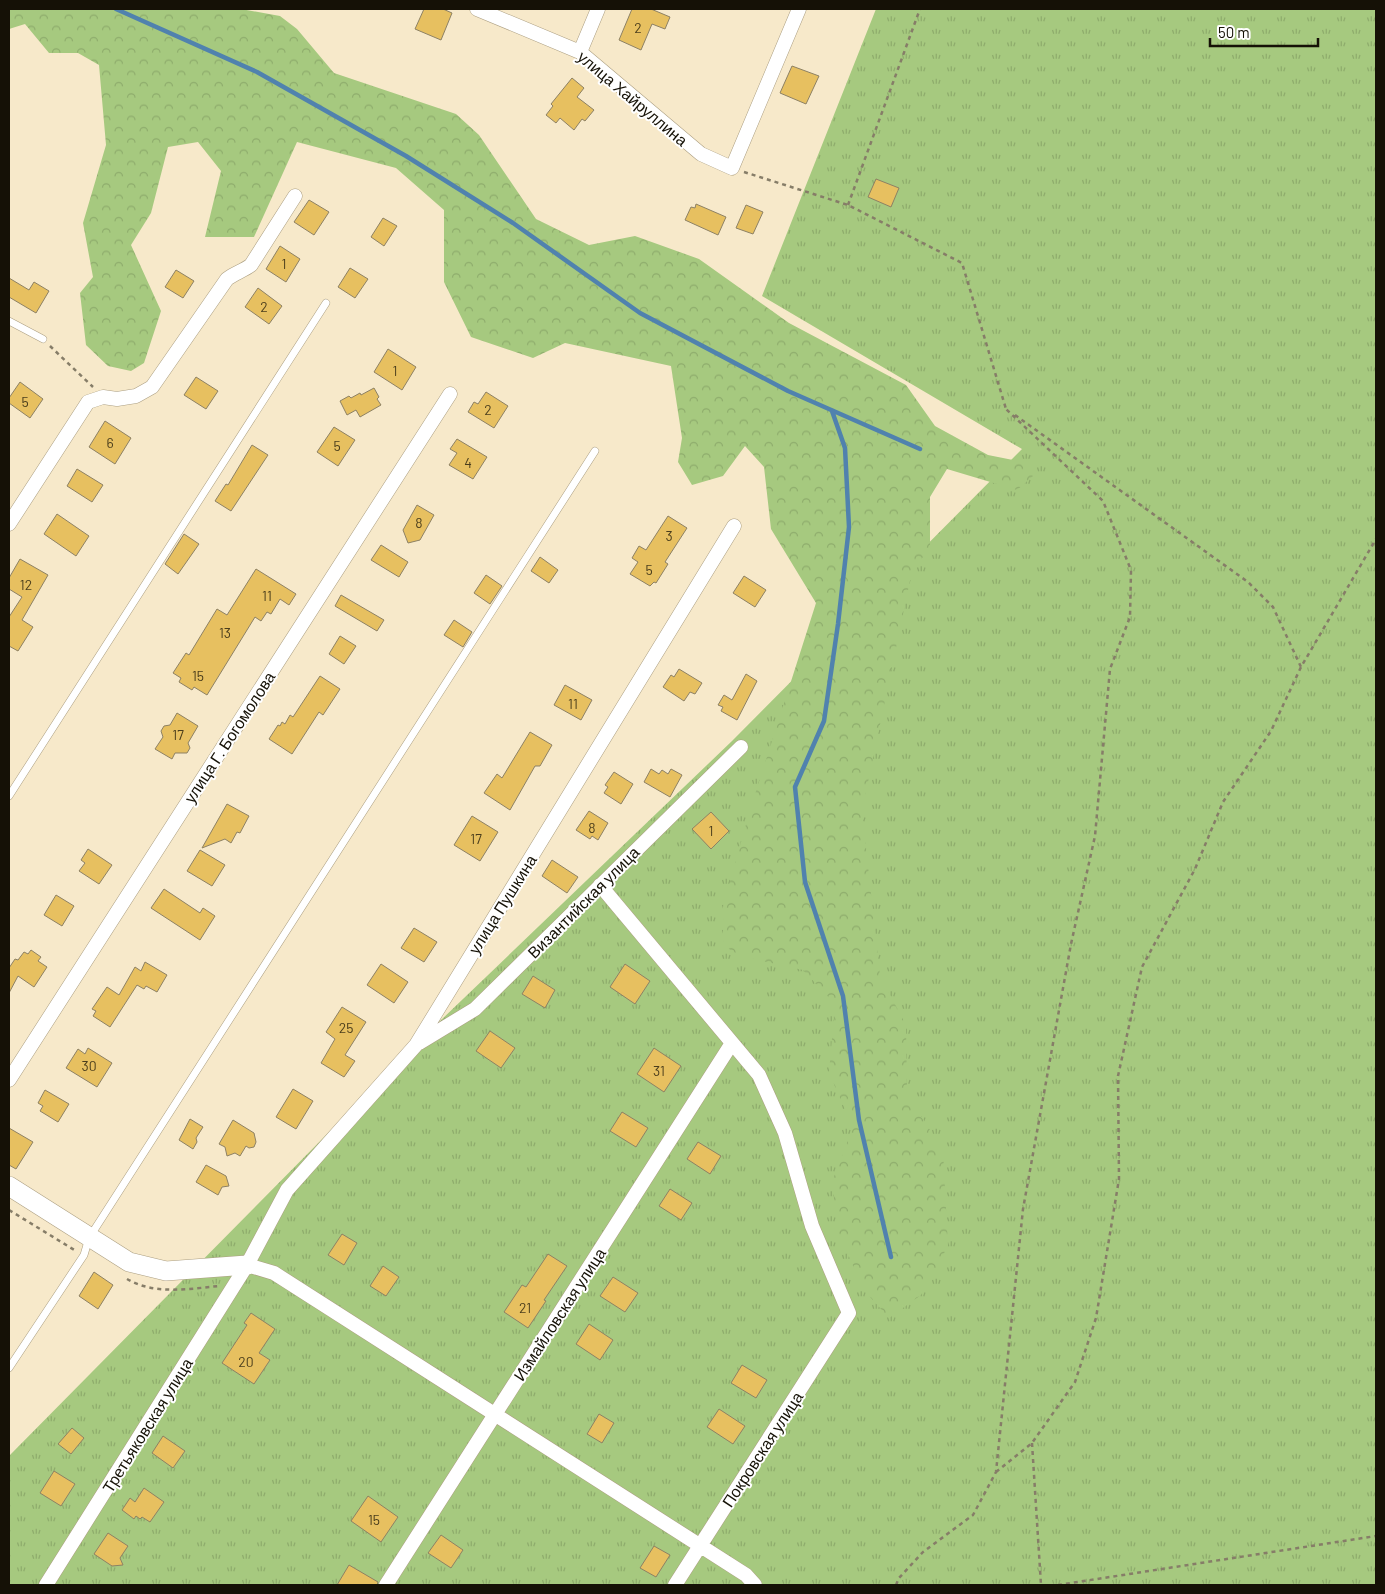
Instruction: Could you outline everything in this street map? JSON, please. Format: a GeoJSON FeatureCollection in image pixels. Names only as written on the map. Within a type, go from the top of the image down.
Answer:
{"type":"FeatureCollection","features":[{"type":"Feature","properties":{"kind":"street","name":"улица Хайруллина"},"geometry":{"type":"LineString","coordinates":[[477,9],[580,52],[701,154],[732,168]]}},
{"type":"Feature","properties":{"kind":"street"},"geometry":{"type":"LineString","coordinates":[[580,52],[598,9]]}},
{"type":"Feature","properties":{"kind":"street"},"geometry":{"type":"LineString","coordinates":[[732,168],[799,9]]}},
{"type":"Feature","properties":{"kind":"street"},"geometry":{"type":"LineString","coordinates":[[9,524],[88,402],[103,396],[118,399],[136,396],[152,387],[227,279],[234,273],[244,271],[251,265],[295,196]]}},
{"type":"Feature","properties":{"kind":"street","name":"улица Г. Богомолова"},"geometry":{"type":"LineString","coordinates":[[9,1080],[450,394]]}},
{"type":"Feature","properties":{"kind":"street","name":"улица Пушкина"},"geometry":{"type":"LineString","coordinates":[[247,1265],[287,1190],[416,1045],[734,526]]}},
{"type":"Feature","properties":{"kind":"street","name":"Византийская улица"},"geometry":{"type":"LineString","coordinates":[[416,1045],[475,1009],[741,747]]}},
{"type":"Feature","properties":{"kind":"street"},"geometry":{"type":"LineString","coordinates":[[600,885],[732,1043]]}},
{"type":"Feature","properties":{"kind":"street","name":"Покровская улица"},"geometry":{"type":"LineString","coordinates":[[675,1585],[850,1313],[812,1226],[785,1133],[759,1075],[732,1043]]}},
{"type":"Feature","properties":{"kind":"street","name":"Измайловская улица"},"geometry":{"type":"LineString","coordinates":[[386,1585],[732,1043]]}},
{"type":"Feature","properties":{"kind":"street"},"geometry":{"type":"LineString","coordinates":[[9,1186],[129,1262],[166,1271],[247,1265],[274,1273],[746,1575],[755,1585]]}},
{"type":"Feature","properties":{"kind":"street","name":"Третьяковская улица"},"geometry":{"type":"LineString","coordinates":[[46,1585],[247,1265]]}},
{"type":"Feature","properties":{"kind":"lane"},"geometry":{"type":"LineString","coordinates":[[9,796],[326,303]]}},
{"type":"Feature","properties":{"kind":"lane"},"geometry":{"type":"LineString","coordinates":[[9,321],[42,340]]}},
{"type":"Feature","properties":{"kind":"lane"},"geometry":{"type":"LineString","coordinates":[[9,1368],[84,1255],[89,1238],[595,451]]}},
{"type":"Feature","properties":{"kind":"path"},"geometry":{"type":"LineString","coordinates":[[848,205],[920,9]]}},
{"type":"Feature","properties":{"kind":"path"},"geometry":{"type":"LineString","coordinates":[[732,168],[848,205],[962,263],[1006,409],[1103,501],[1131,570],[1130,617],[1110,669],[1095,836],[1071,944],[1023,1209],[996,1472]]}},
{"type":"Feature","properties":{"kind":"path"},"geometry":{"type":"LineString","coordinates":[[42,340],[70,363],[103,396]]}},
{"type":"Feature","properties":{"kind":"path"},"geometry":{"type":"LineString","coordinates":[[1006,409],[1248,582],[1273,606],[1301,667]]}},
{"type":"Feature","properties":{"kind":"path"},"geometry":{"type":"LineString","coordinates":[[896,1585],[899,1578],[923,1552],[973,1514],[996,1472],[1032,1443],[1075,1382],[1096,1318],[1119,1179],[1118,1076],[1142,967],[1195,869],[1223,802],[1271,731],[1301,667],[1376,539]]}},
{"type":"Feature","properties":{"kind":"path"},"geometry":{"type":"LineString","coordinates":[[1032,1443],[1042,1585]]}},
{"type":"Feature","properties":{"kind":"path"},"geometry":{"type":"LineString","coordinates":[[1058,1585],[1376,1536]]}},
{"type":"Feature","properties":{"kind":"green space"},"geometry":{"type":"Polygon","coordinates":[[[9,9],[241,9],[280,16],[297,29],[334,73],[456,114],[479,135],[536,219],[589,245],[635,236],[699,259],[789,323],[906,385],[935,426],[988,455],[1023,462],[1033,476],[1017,490],[947,469],[930,497],[930,548],[912,571],[862,811],[880,976],[906,1025],[907,1093],[943,1151],[948,1246],[921,1295],[889,1318],[863,1289],[838,1231],[832,1182],[853,1127],[829,1073],[835,1004],[803,970],[740,956],[723,945],[723,907],[750,810],[816,603],[771,529],[764,467],[745,446],[723,476],[692,485],[678,462],[682,438],[671,366],[565,343],[533,358],[471,337],[444,282],[444,210],[396,168],[297,142],[254,237],[205,237],[221,171],[198,142],[168,147],[151,213],[131,245],[161,311],[144,363],[131,371],[108,366],[86,345],[80,293],[93,277],[83,223],[106,145],[99,65],[78,53],[49,53],[25,24],[9,29],[9,9]]]}},
{"type":"Feature","properties":{"kind":"green space"},"geometry":{"type":"Polygon","coordinates":[[[876,9],[1376,9],[1376,1585],[9,1585],[9,1456],[415,1045],[732,741],[1022,449],[762,296],[876,9]]]}},
{"type":"Feature","properties":{"kind":"building"},"geometry":{"type":"Polygon","coordinates":[[[424,9],[443,9],[452,13],[441,40],[415,29],[424,9]]]}},
{"type":"Feature","properties":{"kind":"building"},"geometry":{"type":"Polygon","coordinates":[[[632,9],[651,9],[670,17],[665,29],[652,24],[641,50],[619,40],[632,9]]]}},
{"type":"Feature","properties":{"kind":"building"},"geometry":{"type":"Polygon","coordinates":[[[792,66],[819,76],[806,104],[780,93],[792,66]]]}},
{"type":"Feature","properties":{"kind":"building"},"geometry":{"type":"Polygon","coordinates":[[[572,78],[584,88],[577,97],[594,110],[585,121],[582,119],[574,130],[560,118],[556,123],[546,115],[553,106],[551,104],[572,78]]]}},
{"type":"Feature","properties":{"kind":"building"},"geometry":{"type":"Polygon","coordinates":[[[876,179],[899,188],[891,207],[868,197],[876,179]]]}},
{"type":"Feature","properties":{"kind":"building"},"geometry":{"type":"Polygon","coordinates":[[[309,200],[329,212],[314,235],[294,222],[309,200]]]}},
{"type":"Feature","properties":{"kind":"building"},"geometry":{"type":"Polygon","coordinates":[[[696,204],[726,217],[718,235],[685,220],[691,207],[695,208],[696,204]]]}},
{"type":"Feature","properties":{"kind":"building"},"geometry":{"type":"Polygon","coordinates":[[[746,205],[763,212],[753,234],[736,228],[746,205]]]}},
{"type":"Feature","properties":{"kind":"building"},"geometry":{"type":"Polygon","coordinates":[[[383,218],[397,226],[384,246],[371,237],[383,218]]]}},
{"type":"Feature","properties":{"kind":"building"},"geometry":{"type":"Polygon","coordinates":[[[280,246],[300,259],[286,282],[266,269],[280,246]]]}},
{"type":"Feature","properties":{"kind":"building"},"geometry":{"type":"Polygon","coordinates":[[[350,268],[368,279],[355,298],[338,287],[350,268]]]}},
{"type":"Feature","properties":{"kind":"building"},"geometry":{"type":"Polygon","coordinates":[[[176,270],[194,281],[183,298],[165,287],[176,270]]]}},
{"type":"Feature","properties":{"kind":"building"},"geometry":{"type":"Polygon","coordinates":[[[9,278],[29,290],[34,282],[49,291],[36,313],[9,297],[9,278]]]}},
{"type":"Feature","properties":{"kind":"building"},"geometry":{"type":"Polygon","coordinates":[[[258,288],[282,306],[269,324],[245,307],[258,288]]]}},
{"type":"Feature","properties":{"kind":"building"},"geometry":{"type":"Polygon","coordinates":[[[388,349],[416,367],[402,390],[374,372],[388,349]]]}},
{"type":"Feature","properties":{"kind":"building"},"geometry":{"type":"Polygon","coordinates":[[[196,377],[218,391],[206,409],[184,395],[196,377]]]}},
{"type":"Feature","properties":{"kind":"building"},"geometry":{"type":"Polygon","coordinates":[[[20,382],[43,399],[30,418],[9,403],[9,398],[20,382]]]}},
{"type":"Feature","properties":{"kind":"building"},"geometry":{"type":"Polygon","coordinates":[[[374,388],[381,405],[360,417],[356,410],[347,415],[340,401],[349,396],[351,398],[360,393],[361,395],[374,388]]]}},
{"type":"Feature","properties":{"kind":"building"},"geometry":{"type":"Polygon","coordinates":[[[486,392],[508,406],[494,428],[468,412],[474,402],[478,404],[486,392]]]}},
{"type":"Feature","properties":{"kind":"building"},"geometry":{"type":"Polygon","coordinates":[[[105,421],[131,438],[115,464],[89,447],[105,421]]]}},
{"type":"Feature","properties":{"kind":"building"},"geometry":{"type":"Polygon","coordinates":[[[334,427],[355,440],[338,466],[317,452],[334,427]]]}},
{"type":"Feature","properties":{"kind":"building"},"geometry":{"type":"Polygon","coordinates":[[[457,439],[487,457],[473,479],[449,465],[457,453],[450,449],[457,439]]]}},
{"type":"Feature","properties":{"kind":"building"},"geometry":{"type":"Polygon","coordinates":[[[252,445],[268,455],[231,511],[215,501],[226,484],[228,485],[252,445]]]}},
{"type":"Feature","properties":{"kind":"building"},"geometry":{"type":"Polygon","coordinates":[[[77,469],[103,485],[92,502],[67,486],[77,469]]]}},
{"type":"Feature","properties":{"kind":"building"},"geometry":{"type":"Polygon","coordinates":[[[417,505],[434,515],[420,540],[408,543],[403,530],[417,505]]]}},
{"type":"Feature","properties":{"kind":"building"},"geometry":{"type":"Polygon","coordinates":[[[57,514],[89,536],[76,556],[44,534],[57,514]]]}},
{"type":"Feature","properties":{"kind":"building"},"geometry":{"type":"Polygon","coordinates":[[[668,516],[687,528],[665,562],[668,564],[656,583],[654,582],[650,586],[630,574],[638,562],[632,558],[639,546],[646,550],[668,516]]]}},
{"type":"Feature","properties":{"kind":"building"},"geometry":{"type":"Polygon","coordinates":[[[184,534],[199,544],[178,574],[165,564],[184,534]]]}},
{"type":"Feature","properties":{"kind":"building"},"geometry":{"type":"Polygon","coordinates":[[[381,545],[408,562],[399,577],[371,560],[381,545]]]}},
{"type":"Feature","properties":{"kind":"building"},"geometry":{"type":"Polygon","coordinates":[[[540,557],[558,570],[549,583],[531,571],[540,557]]]}},
{"type":"Feature","properties":{"kind":"building"},"geometry":{"type":"Polygon","coordinates":[[[20,559],[48,575],[22,620],[33,627],[18,651],[9,646],[9,617],[22,597],[9,589],[9,578],[20,559]]]}},
{"type":"Feature","properties":{"kind":"building"},"geometry":{"type":"Polygon","coordinates":[[[256,569],[296,594],[289,605],[280,599],[271,614],[267,612],[261,621],[255,617],[207,695],[194,687],[192,690],[179,682],[181,678],[173,673],[186,653],[189,655],[217,609],[227,615],[256,569]]]}},
{"type":"Feature","properties":{"kind":"building"},"geometry":{"type":"Polygon","coordinates":[[[486,575],[502,586],[490,604],[474,593],[486,575]]]}},
{"type":"Feature","properties":{"kind":"building"},"geometry":{"type":"Polygon","coordinates":[[[744,576],[766,590],[755,607],[733,593],[744,576]]]}},
{"type":"Feature","properties":{"kind":"building"},"geometry":{"type":"Polygon","coordinates":[[[341,595],[384,620],[377,631],[335,606],[341,595]]]}},
{"type":"Feature","properties":{"kind":"building"},"geometry":{"type":"Polygon","coordinates":[[[454,620],[472,632],[463,647],[444,635],[454,620]]]}},
{"type":"Feature","properties":{"kind":"building"},"geometry":{"type":"Polygon","coordinates":[[[340,636],[356,646],[344,664],[329,654],[340,636]]]}},
{"type":"Feature","properties":{"kind":"building"},"geometry":{"type":"Polygon","coordinates":[[[679,669],[702,683],[695,694],[690,692],[684,701],[663,687],[671,675],[674,677],[679,669]]]}},
{"type":"Feature","properties":{"kind":"building"},"geometry":{"type":"Polygon","coordinates":[[[746,674],[757,681],[737,720],[721,711],[723,707],[718,705],[724,695],[732,700],[746,674]]]}},
{"type":"Feature","properties":{"kind":"building"},"geometry":{"type":"Polygon","coordinates":[[[320,676],[340,689],[323,715],[319,712],[292,754],[269,739],[278,725],[280,726],[282,722],[285,724],[290,715],[293,717],[320,676]]]}},
{"type":"Feature","properties":{"kind":"building"},"geometry":{"type":"Polygon","coordinates":[[[565,685],[592,700],[581,720],[554,705],[565,685]]]}},
{"type":"Feature","properties":{"kind":"building"},"geometry":{"type":"Polygon","coordinates":[[[177,713],[198,726],[188,743],[190,748],[187,753],[175,753],[172,759],[155,749],[163,737],[161,731],[164,726],[170,725],[177,713]]]}},
{"type":"Feature","properties":{"kind":"building"},"geometry":{"type":"Polygon","coordinates":[[[530,732],[552,745],[540,766],[535,766],[510,810],[484,793],[497,774],[502,778],[530,732]]]}},
{"type":"Feature","properties":{"kind":"building"},"geometry":{"type":"Polygon","coordinates":[[[651,769],[659,774],[662,770],[668,774],[671,769],[682,775],[670,797],[644,782],[651,769]]]}},
{"type":"Feature","properties":{"kind":"building"},"geometry":{"type":"Polygon","coordinates":[[[614,772],[633,784],[621,804],[604,793],[608,787],[605,785],[614,772]]]}},
{"type":"Feature","properties":{"kind":"building"},"geometry":{"type":"Polygon","coordinates":[[[227,804],[249,816],[240,833],[237,832],[231,843],[225,839],[202,848],[227,804]]]}},
{"type":"Feature","properties":{"kind":"building"},"geometry":{"type":"Polygon","coordinates":[[[589,811],[608,823],[598,840],[592,836],[590,839],[576,830],[589,811]]]}},
{"type":"Feature","properties":{"kind":"building"},"geometry":{"type":"Polygon","coordinates":[[[711,812],[729,831],[711,849],[692,829],[711,812]]]}},
{"type":"Feature","properties":{"kind":"building"},"geometry":{"type":"Polygon","coordinates":[[[472,816],[498,832],[480,861],[454,845],[472,816]]]}},
{"type":"Feature","properties":{"kind":"building"},"geometry":{"type":"Polygon","coordinates":[[[88,849],[112,865],[99,884],[79,871],[85,863],[81,860],[88,849]]]}},
{"type":"Feature","properties":{"kind":"building"},"geometry":{"type":"Polygon","coordinates":[[[200,850],[225,865],[212,886],[187,871],[200,850]]]}},
{"type":"Feature","properties":{"kind":"building"},"geometry":{"type":"Polygon","coordinates":[[[552,860],[578,877],[567,893],[542,876],[552,860]]]}},
{"type":"Feature","properties":{"kind":"building"},"geometry":{"type":"Polygon","coordinates":[[[164,889],[200,913],[203,908],[215,916],[200,940],[151,908],[164,889]]]}},
{"type":"Feature","properties":{"kind":"building"},"geometry":{"type":"Polygon","coordinates":[[[56,895],[74,906],[62,926],[44,915],[56,895]]]}},
{"type":"Feature","properties":{"kind":"building"},"geometry":{"type":"Polygon","coordinates":[[[414,928],[437,942],[424,962],[401,948],[414,928]]]}},
{"type":"Feature","properties":{"kind":"building"},"geometry":{"type":"Polygon","coordinates":[[[31,950],[41,957],[38,961],[47,967],[34,987],[18,976],[9,993],[9,968],[15,959],[18,960],[24,952],[28,954],[31,950]]]}},
{"type":"Feature","properties":{"kind":"building"},"geometry":{"type":"Polygon","coordinates":[[[145,962],[167,975],[157,992],[146,986],[144,989],[137,985],[110,1027],[93,1016],[96,1011],[92,1009],[107,987],[119,995],[135,967],[141,971],[145,962]]]}},
{"type":"Feature","properties":{"kind":"building"},"geometry":{"type":"Polygon","coordinates":[[[381,964],[408,982],[394,1003],[367,985],[381,964]]]}},
{"type":"Feature","properties":{"kind":"building"},"geometry":{"type":"Polygon","coordinates":[[[625,964],[650,981],[635,1004],[610,987],[625,964]]]}},
{"type":"Feature","properties":{"kind":"building"},"geometry":{"type":"Polygon","coordinates":[[[533,976],[555,990],[545,1008],[522,994],[533,976]]]}},
{"type":"Feature","properties":{"kind":"building"},"geometry":{"type":"Polygon","coordinates":[[[342,1007],[366,1022],[345,1055],[355,1061],[344,1077],[321,1063],[335,1039],[326,1032],[342,1007]]]}},
{"type":"Feature","properties":{"kind":"building"},"geometry":{"type":"Polygon","coordinates":[[[490,1031],[515,1048],[501,1068],[476,1051],[490,1031]]]}},
{"type":"Feature","properties":{"kind":"building"},"geometry":{"type":"Polygon","coordinates":[[[88,1048],[112,1063],[97,1087],[66,1068],[78,1049],[85,1054],[88,1048]]]}},
{"type":"Feature","properties":{"kind":"building"},"geometry":{"type":"Polygon","coordinates":[[[654,1048],[681,1066],[664,1092],[637,1074],[654,1048]]]}},
{"type":"Feature","properties":{"kind":"building"},"geometry":{"type":"Polygon","coordinates":[[[293,1089],[313,1101],[296,1129],[276,1117],[293,1089]]]}},
{"type":"Feature","properties":{"kind":"building"},"geometry":{"type":"Polygon","coordinates":[[[45,1090],[69,1104],[58,1122],[40,1111],[43,1106],[38,1103],[45,1090]]]}},
{"type":"Feature","properties":{"kind":"building"},"geometry":{"type":"Polygon","coordinates":[[[622,1112],[648,1128],[636,1147],[610,1131],[622,1112]]]}},
{"type":"Feature","properties":{"kind":"building"},"geometry":{"type":"Polygon","coordinates":[[[190,1119],[203,1127],[196,1138],[197,1142],[193,1149],[179,1140],[190,1119]]]}},
{"type":"Feature","properties":{"kind":"building"},"geometry":{"type":"Polygon","coordinates":[[[233,1120],[254,1133],[256,1142],[254,1147],[249,1148],[246,1146],[240,1156],[235,1153],[227,1156],[225,1147],[219,1144],[233,1120]]]}},
{"type":"Feature","properties":{"kind":"building"},"geometry":{"type":"Polygon","coordinates":[[[9,1128],[33,1142],[16,1169],[9,1165],[9,1128]]]}},
{"type":"Feature","properties":{"kind":"building"},"geometry":{"type":"Polygon","coordinates":[[[698,1142],[721,1156],[710,1174],[687,1159],[698,1142]]]}},
{"type":"Feature","properties":{"kind":"building"},"geometry":{"type":"Polygon","coordinates":[[[206,1165],[226,1176],[229,1186],[222,1187],[218,1195],[196,1182],[206,1165]]]}},
{"type":"Feature","properties":{"kind":"building"},"geometry":{"type":"Polygon","coordinates":[[[670,1189],[692,1203],[681,1220],[659,1206],[670,1189]]]}},
{"type":"Feature","properties":{"kind":"building"},"geometry":{"type":"Polygon","coordinates":[[[342,1234],[357,1243],[344,1265],[328,1255],[342,1234]]]}},
{"type":"Feature","properties":{"kind":"building"},"geometry":{"type":"Polygon","coordinates":[[[548,1254],[567,1266],[528,1328],[504,1312],[522,1285],[526,1287],[548,1254]]]}},
{"type":"Feature","properties":{"kind":"building"},"geometry":{"type":"Polygon","coordinates":[[[383,1266],[399,1277],[386,1296],[370,1286],[383,1266]]]}},
{"type":"Feature","properties":{"kind":"building"},"geometry":{"type":"Polygon","coordinates":[[[94,1272],[113,1285],[98,1309],[79,1296],[94,1272]]]}},
{"type":"Feature","properties":{"kind":"building"},"geometry":{"type":"Polygon","coordinates":[[[613,1277],[638,1293],[625,1312],[600,1296],[613,1277]]]}},
{"type":"Feature","properties":{"kind":"building"},"geometry":{"type":"Polygon","coordinates":[[[251,1313],[275,1329],[259,1353],[270,1360],[254,1384],[222,1363],[247,1325],[244,1323],[251,1313]]]}},
{"type":"Feature","properties":{"kind":"building"},"geometry":{"type":"Polygon","coordinates":[[[589,1324],[613,1340],[600,1360],[576,1344],[589,1324]]]}},
{"type":"Feature","properties":{"kind":"building"},"geometry":{"type":"Polygon","coordinates":[[[742,1365],[767,1380],[756,1398],[731,1383],[742,1365]]]}},
{"type":"Feature","properties":{"kind":"building"},"geometry":{"type":"Polygon","coordinates":[[[719,1409],[745,1426],[733,1444],[707,1427],[719,1409]]]}},
{"type":"Feature","properties":{"kind":"building"},"geometry":{"type":"Polygon","coordinates":[[[599,1414],[614,1423],[602,1443],[587,1434],[599,1414]]]}},
{"type":"Feature","properties":{"kind":"building"},"geometry":{"type":"Polygon","coordinates":[[[72,1428],[84,1438],[71,1454],[58,1444],[72,1428]]]}},
{"type":"Feature","properties":{"kind":"building"},"geometry":{"type":"Polygon","coordinates":[[[163,1436],[185,1451],[173,1468],[152,1453],[163,1436]]]}},
{"type":"Feature","properties":{"kind":"building"},"geometry":{"type":"Polygon","coordinates":[[[54,1471],[75,1484],[61,1506],[40,1493],[54,1471]]]}},
{"type":"Feature","properties":{"kind":"building"},"geometry":{"type":"Polygon","coordinates":[[[144,1488],[164,1502],[150,1522],[142,1517],[140,1519],[136,1516],[134,1519],[122,1510],[130,1498],[135,1502],[144,1488]]]}},
{"type":"Feature","properties":{"kind":"building"},"geometry":{"type":"Polygon","coordinates":[[[368,1496],[398,1517],[381,1542],[351,1521],[368,1496]]]}},
{"type":"Feature","properties":{"kind":"building"},"geometry":{"type":"Polygon","coordinates":[[[108,1533],[128,1546],[120,1558],[123,1565],[112,1566],[94,1554],[108,1533]]]}},
{"type":"Feature","properties":{"kind":"building"},"geometry":{"type":"Polygon","coordinates":[[[441,1535],[463,1550],[451,1568],[428,1553],[441,1535]]]}},
{"type":"Feature","properties":{"kind":"building"},"geometry":{"type":"Polygon","coordinates":[[[654,1546],[670,1555],[656,1577],[640,1568],[654,1546]]]}},
{"type":"Feature","properties":{"kind":"building"},"geometry":{"type":"Polygon","coordinates":[[[349,1565],[378,1582],[377,1585],[337,1585],[349,1565]]]}},
{"type":"Feature","properties":{"kind":"waterway"},"geometry":{"type":"LineString","coordinates":[[116,9],[257,72],[406,156],[513,223],[640,313],[788,391],[920,449]]}},
{"type":"Feature","properties":{"kind":"waterway"},"geometry":{"type":"LineString","coordinates":[[832,411],[845,448],[849,527],[824,721],[795,787],[805,882],[843,996],[859,1120],[891,1257]]}}]}
